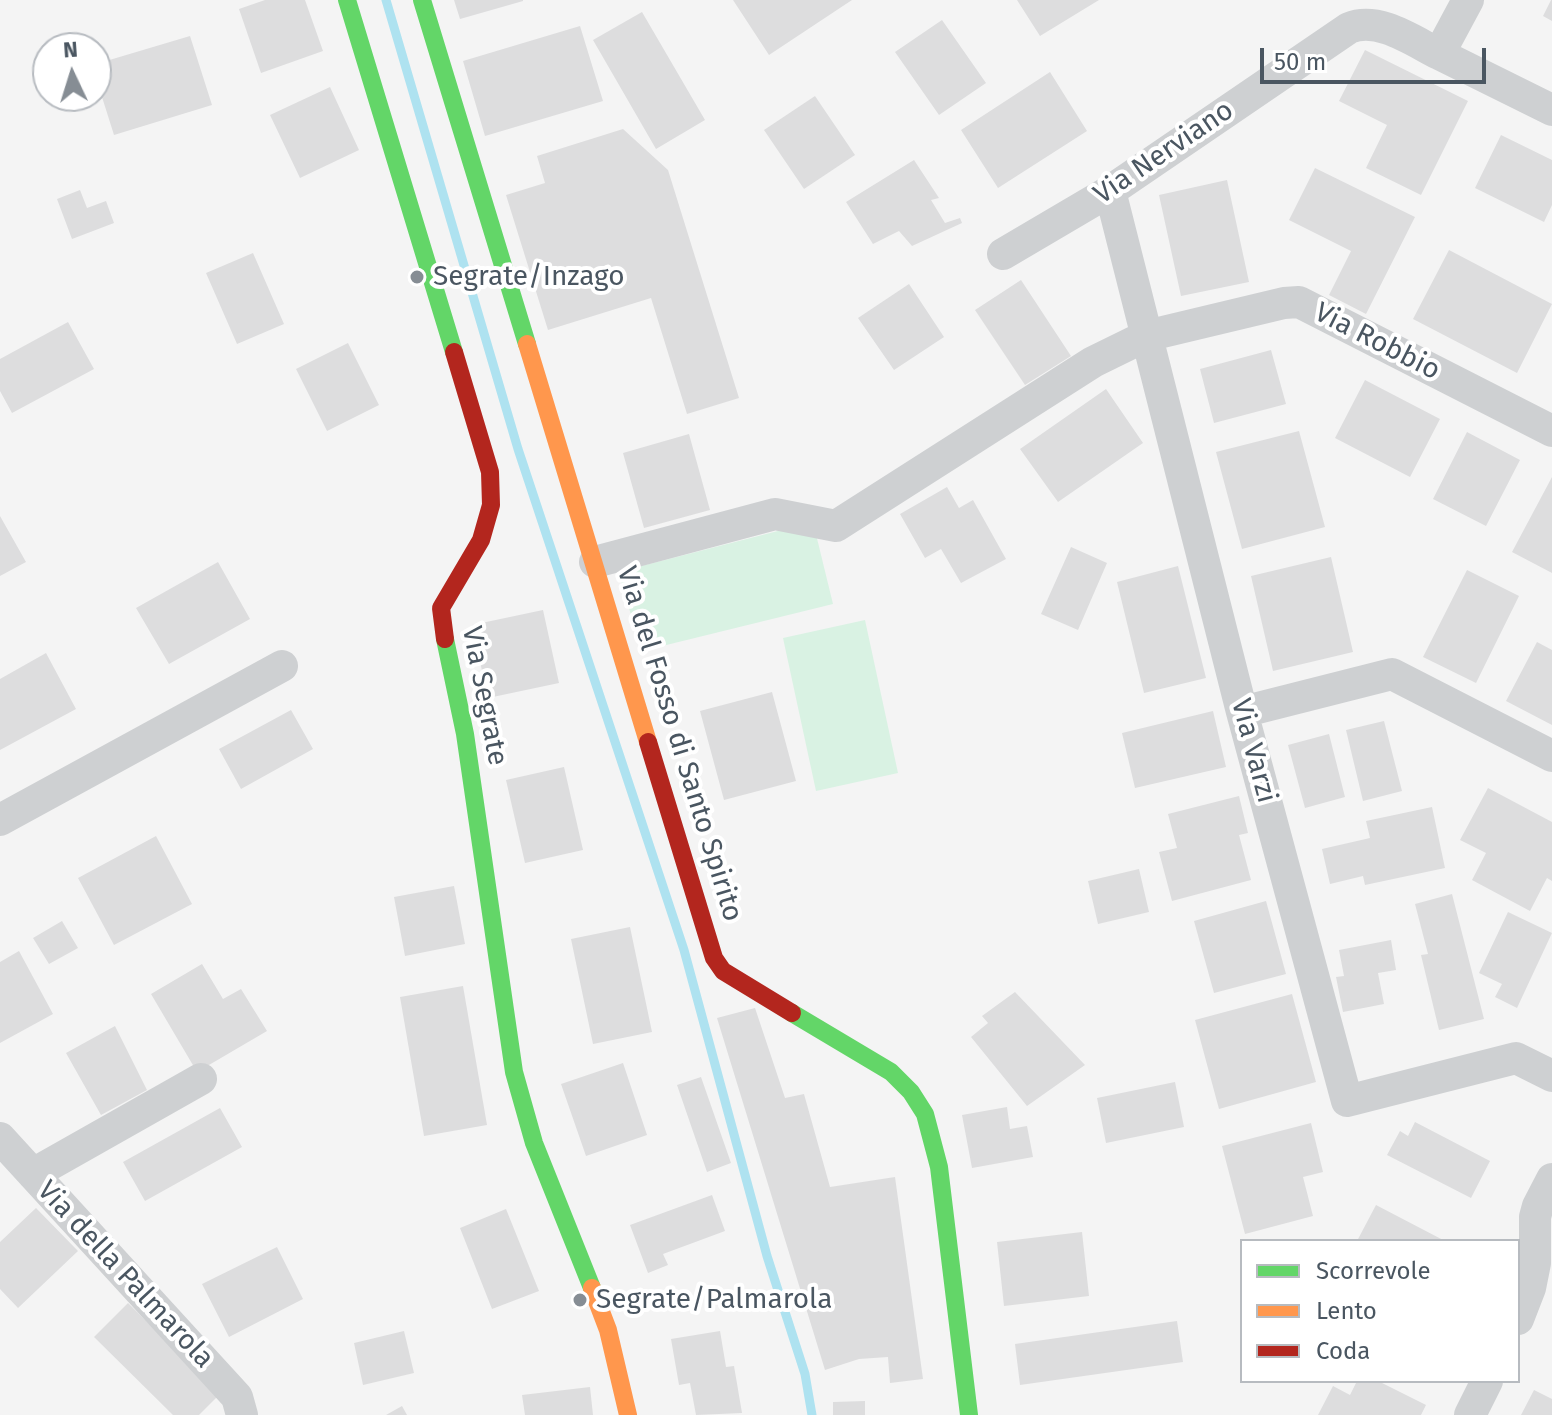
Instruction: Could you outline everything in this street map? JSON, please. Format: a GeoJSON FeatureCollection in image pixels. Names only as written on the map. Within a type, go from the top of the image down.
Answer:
{"type":"FeatureCollection","features":[{"type":"Feature","properties":{"kind":"street","name":"Via Segrate"},"geometry":{"type":"LineString","coordinates":[[347,0],[490,472],[492,509],[485,536],[447,595],[440,613],[465,734],[514,1072],[534,1143],[608,1330],[628,1415]]}},
{"type":"Feature","properties":{"kind":"street","name":"Via del Fosso di Santo Spirito"},"geometry":{"type":"LineString","coordinates":[[422,0],[716,962],[736,980],[891,1072],[909,1087],[927,1115],[939,1167],[969,1415]]}},
{"type":"Feature","properties":{"kind":"street"},"geometry":{"type":"LineString","coordinates":[[1439,54],[1468,0]]}},
{"type":"Feature","properties":{"kind":"street","name":"Via Nerviano"},"geometry":{"type":"LineString","coordinates":[[1003,254],[1110,191],[1353,26],[1366,24],[1383,28],[1552,110]]}},
{"type":"Feature","properties":{"kind":"street","name":"Via Varzi"},"geometry":{"type":"LineString","coordinates":[[1110,191],[1242,712],[1347,1101],[1516,1058],[1552,1076]]}},
{"type":"Feature","properties":{"kind":"street","name":"Via Robbio"},"geometry":{"type":"LineString","coordinates":[[595,562],[775,514],[836,526],[1093,362],[1146,336],[1284,303],[1299,302],[1552,431]]}},
{"type":"Feature","properties":{"kind":"street"},"geometry":{"type":"LineString","coordinates":[[0,820],[282,666]]}},
{"type":"Feature","properties":{"kind":"street"},"geometry":{"type":"LineString","coordinates":[[1242,712],[1392,674],[1552,756]]}},
{"type":"Feature","properties":{"kind":"street"},"geometry":{"type":"LineString","coordinates":[[33,1174],[201,1079]]}},
{"type":"Feature","properties":{"kind":"street","name":"Via della Palmarola"},"geometry":{"type":"LineString","coordinates":[[0,1138],[237,1397],[242,1415]]}},
{"type":"Feature","properties":{"kind":"street"},"geometry":{"type":"LineString","coordinates":[[1520,1314],[1535,1263],[1535,1217],[1552,1179]]}},
{"type":"Feature","properties":{"kind":"street"},"geometry":{"type":"LineString","coordinates":[[1470,1415],[1486,1383]]}},
{"type":"Feature","properties":{"kind":"green space"},"geometry":{"type":"Polygon","coordinates":[[[813,522],[833,604],[642,651],[618,572],[813,522]]]}},
{"type":"Feature","properties":{"kind":"green space"},"geometry":{"type":"Polygon","coordinates":[[[865,620],[898,773],[816,791],[783,638],[865,620]]]}},
{"type":"Feature","properties":{"kind":"building"},"geometry":{"type":"Polygon","coordinates":[[[265,0],[305,0],[323,51],[261,73],[239,9],[265,0]]]}},
{"type":"Feature","properties":{"kind":"building"},"geometry":{"type":"Polygon","coordinates":[[[454,0],[523,0],[523,1],[460,19],[454,0]]]}},
{"type":"Feature","properties":{"kind":"building"},"geometry":{"type":"Polygon","coordinates":[[[733,0],[852,0],[769,55],[733,0]]]}},
{"type":"Feature","properties":{"kind":"building"},"geometry":{"type":"Polygon","coordinates":[[[1017,0],[1099,0],[1040,36],[1017,0]]]}},
{"type":"Feature","properties":{"kind":"building"},"geometry":{"type":"Polygon","coordinates":[[[1552,0],[1552,21],[1543,16],[1552,0]]]}},
{"type":"Feature","properties":{"kind":"building"},"geometry":{"type":"Polygon","coordinates":[[[642,12],[705,120],[656,149],[593,40],[642,12]]]}},
{"type":"Feature","properties":{"kind":"building"},"geometry":{"type":"Polygon","coordinates":[[[942,20],[986,83],[939,115],[895,52],[942,20]]]}},
{"type":"Feature","properties":{"kind":"building"},"geometry":{"type":"Polygon","coordinates":[[[580,26],[603,101],[485,136],[463,61],[580,26]]]}},
{"type":"Feature","properties":{"kind":"building"},"geometry":{"type":"Polygon","coordinates":[[[190,36],[212,105],[114,135],[107,112],[112,112],[112,59],[190,36]]]}},
{"type":"Feature","properties":{"kind":"building"},"geometry":{"type":"Polygon","coordinates":[[[1365,50],[1468,101],[1421,195],[1366,168],[1387,125],[1339,101],[1365,50]]]}},
{"type":"Feature","properties":{"kind":"building"},"geometry":{"type":"Polygon","coordinates":[[[1050,72],[1087,131],[998,188],[961,130],[1050,72]]]}},
{"type":"Feature","properties":{"kind":"building"},"geometry":{"type":"Polygon","coordinates":[[[330,87],[359,150],[300,178],[270,115],[330,87]]]}},
{"type":"Feature","properties":{"kind":"building"},"geometry":{"type":"Polygon","coordinates":[[[815,96],[855,155],[804,189],[764,130],[815,96]]]}},
{"type":"Feature","properties":{"kind":"building"},"geometry":{"type":"Polygon","coordinates":[[[623,129],[668,170],[739,398],[687,414],[651,298],[548,330],[506,195],[545,183],[537,156],[623,129]]]}},
{"type":"Feature","properties":{"kind":"building"},"geometry":{"type":"Polygon","coordinates":[[[1501,135],[1552,160],[1552,205],[1544,222],[1475,188],[1501,135]]]}},
{"type":"Feature","properties":{"kind":"building"},"geometry":{"type":"Polygon","coordinates":[[[914,160],[939,198],[931,200],[945,223],[960,218],[962,223],[912,246],[899,231],[873,244],[846,202],[914,160]]]}},
{"type":"Feature","properties":{"kind":"building"},"geometry":{"type":"Polygon","coordinates":[[[1315,168],[1415,217],[1366,314],[1329,295],[1351,251],[1289,220],[1315,168]]]}},
{"type":"Feature","properties":{"kind":"building"},"geometry":{"type":"Polygon","coordinates":[[[1227,180],[1249,282],[1181,296],[1159,195],[1227,180]]]}},
{"type":"Feature","properties":{"kind":"building"},"geometry":{"type":"Polygon","coordinates":[[[80,190],[87,208],[106,201],[114,223],[72,239],[57,199],[80,190]]]}},
{"type":"Feature","properties":{"kind":"building"},"geometry":{"type":"Polygon","coordinates":[[[1449,250],[1552,304],[1517,373],[1413,319],[1449,250]]]}},
{"type":"Feature","properties":{"kind":"building"},"geometry":{"type":"Polygon","coordinates":[[[253,253],[284,324],[237,344],[206,273],[253,253]]]}},
{"type":"Feature","properties":{"kind":"building"},"geometry":{"type":"Polygon","coordinates":[[[1021,280],[1071,356],[1025,385],[975,310],[1021,280]]]}},
{"type":"Feature","properties":{"kind":"building"},"geometry":{"type":"Polygon","coordinates":[[[909,284],[944,337],[894,370],[858,318],[909,284]]]}},
{"type":"Feature","properties":{"kind":"building"},"geometry":{"type":"Polygon","coordinates":[[[68,322],[94,369],[12,413],[0,391],[0,359],[68,322]]]}},
{"type":"Feature","properties":{"kind":"building"},"geometry":{"type":"Polygon","coordinates":[[[348,343],[379,405],[327,431],[296,369],[348,343]]]}},
{"type":"Feature","properties":{"kind":"building"},"geometry":{"type":"Polygon","coordinates":[[[1271,350],[1286,404],[1214,423],[1200,369],[1271,350]]]}},
{"type":"Feature","properties":{"kind":"building"},"geometry":{"type":"Polygon","coordinates":[[[1365,380],[1440,419],[1410,477],[1335,438],[1365,380]]]}},
{"type":"Feature","properties":{"kind":"building"},"geometry":{"type":"Polygon","coordinates":[[[1106,389],[1143,443],[1058,502],[1020,449],[1106,389]]]}},
{"type":"Feature","properties":{"kind":"building"},"geometry":{"type":"Polygon","coordinates":[[[1299,431],[1325,527],[1242,549],[1216,452],[1299,431]]]}},
{"type":"Feature","properties":{"kind":"building"},"geometry":{"type":"Polygon","coordinates":[[[1467,432],[1520,460],[1486,526],[1433,499],[1467,432]]]}},
{"type":"Feature","properties":{"kind":"building"},"geometry":{"type":"Polygon","coordinates":[[[689,434],[710,510],[644,528],[623,453],[689,434]]]}},
{"type":"Feature","properties":{"kind":"building"},"geometry":{"type":"Polygon","coordinates":[[[1552,477],[1552,573],[1512,552],[1552,477]]]}},
{"type":"Feature","properties":{"kind":"building"},"geometry":{"type":"Polygon","coordinates":[[[947,487],[959,508],[973,500],[1006,559],[961,583],[941,549],[925,558],[900,514],[947,487]]]}},
{"type":"Feature","properties":{"kind":"building"},"geometry":{"type":"Polygon","coordinates":[[[0,516],[26,562],[0,576],[0,516]]]}},
{"type":"Feature","properties":{"kind":"building"},"geometry":{"type":"Polygon","coordinates":[[[1071,547],[1107,563],[1078,630],[1041,614],[1071,547]]]}},
{"type":"Feature","properties":{"kind":"building"},"geometry":{"type":"Polygon","coordinates":[[[1331,557],[1353,652],[1273,671],[1251,576],[1331,557]]]}},
{"type":"Feature","properties":{"kind":"building"},"geometry":{"type":"Polygon","coordinates":[[[218,562],[250,619],[169,664],[136,608],[218,562]]]}},
{"type":"Feature","properties":{"kind":"building"},"geometry":{"type":"Polygon","coordinates":[[[1178,566],[1206,678],[1144,693],[1117,582],[1178,566]]]}},
{"type":"Feature","properties":{"kind":"building"},"geometry":{"type":"Polygon","coordinates":[[[1467,570],[1519,596],[1476,683],[1423,657],[1467,570]]]}},
{"type":"Feature","properties":{"kind":"building"},"geometry":{"type":"Polygon","coordinates":[[[543,610],[559,683],[488,698],[472,625],[543,610]]]}},
{"type":"Feature","properties":{"kind":"building"},"geometry":{"type":"Polygon","coordinates":[[[1537,642],[1552,650],[1552,725],[1506,701],[1537,642]]]}},
{"type":"Feature","properties":{"kind":"building"},"geometry":{"type":"Polygon","coordinates":[[[46,653],[76,709],[0,750],[0,679],[46,653]]]}},
{"type":"Feature","properties":{"kind":"building"},"geometry":{"type":"Polygon","coordinates":[[[772,692],[796,781],[724,800],[700,711],[772,692]]]}},
{"type":"Feature","properties":{"kind":"building"},"geometry":{"type":"Polygon","coordinates":[[[291,710],[313,749],[241,789],[219,749],[291,710]]]}},
{"type":"Feature","properties":{"kind":"building"},"geometry":{"type":"Polygon","coordinates":[[[1213,711],[1226,767],[1135,788],[1122,733],[1213,711]]]}},
{"type":"Feature","properties":{"kind":"building"},"geometry":{"type":"Polygon","coordinates":[[[1384,721],[1402,791],[1363,801],[1346,730],[1384,721]]]}},
{"type":"Feature","properties":{"kind":"building"},"geometry":{"type":"Polygon","coordinates":[[[1329,734],[1345,797],[1305,808],[1288,745],[1329,734]]]}},
{"type":"Feature","properties":{"kind":"building"},"geometry":{"type":"Polygon","coordinates":[[[564,767],[583,850],[525,863],[506,780],[564,767]]]}},
{"type":"Feature","properties":{"kind":"building"},"geometry":{"type":"Polygon","coordinates":[[[1488,788],[1552,822],[1552,881],[1547,878],[1530,911],[1472,880],[1486,853],[1460,840],[1488,788]]]}},
{"type":"Feature","properties":{"kind":"building"},"geometry":{"type":"Polygon","coordinates":[[[1239,796],[1248,833],[1239,835],[1251,880],[1172,901],[1159,852],[1177,848],[1168,814],[1239,796]]]}},
{"type":"Feature","properties":{"kind":"building"},"geometry":{"type":"Polygon","coordinates":[[[1432,807],[1445,868],[1365,885],[1363,876],[1330,884],[1322,849],[1370,838],[1366,821],[1432,807]]]}},
{"type":"Feature","properties":{"kind":"building"},"geometry":{"type":"Polygon","coordinates":[[[156,836],[192,904],[114,945],[78,878],[156,836]]]}},
{"type":"Feature","properties":{"kind":"building"},"geometry":{"type":"Polygon","coordinates":[[[1139,869],[1149,912],[1098,924],[1088,881],[1139,869]]]}},
{"type":"Feature","properties":{"kind":"building"},"geometry":{"type":"Polygon","coordinates":[[[454,886],[465,944],[405,956],[394,897],[454,886]]]}},
{"type":"Feature","properties":{"kind":"building"},"geometry":{"type":"Polygon","coordinates":[[[1452,894],[1484,1019],[1439,1030],[1421,955],[1428,954],[1415,904],[1452,894]]]}},
{"type":"Feature","properties":{"kind":"building"},"geometry":{"type":"Polygon","coordinates":[[[1266,901],[1286,974],[1214,993],[1194,921],[1266,901]]]}},
{"type":"Feature","properties":{"kind":"building"},"geometry":{"type":"Polygon","coordinates":[[[1508,912],[1552,933],[1517,1008],[1495,997],[1502,984],[1479,973],[1508,912]]]}},
{"type":"Feature","properties":{"kind":"building"},"geometry":{"type":"Polygon","coordinates":[[[62,921],[78,948],[49,964],[33,938],[62,921]]]}},
{"type":"Feature","properties":{"kind":"building"},"geometry":{"type":"Polygon","coordinates":[[[630,927],[652,1032],[593,1044],[571,939],[630,927]]]}},
{"type":"Feature","properties":{"kind":"building"},"geometry":{"type":"Polygon","coordinates":[[[1391,940],[1396,970],[1378,973],[1384,1004],[1343,1012],[1336,977],[1344,976],[1339,950],[1391,940]]]}},
{"type":"Feature","properties":{"kind":"building"},"geometry":{"type":"Polygon","coordinates":[[[19,951],[53,1014],[0,1043],[0,962],[19,951]]]}},
{"type":"Feature","properties":{"kind":"building"},"geometry":{"type":"Polygon","coordinates":[[[202,964],[223,999],[241,989],[267,1031],[197,1072],[151,994],[202,964]]]}},
{"type":"Feature","properties":{"kind":"building"},"geometry":{"type":"Polygon","coordinates":[[[463,986],[487,1125],[424,1136],[400,997],[463,986]]]}},
{"type":"Feature","properties":{"kind":"building"},"geometry":{"type":"Polygon","coordinates":[[[1015,992],[1085,1065],[1027,1106],[971,1037],[988,1023],[982,1016],[1015,992]]]}},
{"type":"Feature","properties":{"kind":"building"},"geometry":{"type":"Polygon","coordinates":[[[1292,994],[1316,1082],[1219,1109],[1195,1020],[1292,994]]]}},
{"type":"Feature","properties":{"kind":"building"},"geometry":{"type":"Polygon","coordinates":[[[755,1008],[785,1098],[804,1094],[830,1187],[895,1177],[923,1379],[890,1383],[888,1357],[859,1359],[825,1370],[717,1018],[755,1008]]]}},
{"type":"Feature","properties":{"kind":"building"},"geometry":{"type":"Polygon","coordinates":[[[115,1026],[147,1090],[101,1115],[66,1053],[115,1026]]]}},
{"type":"Feature","properties":{"kind":"building"},"geometry":{"type":"Polygon","coordinates":[[[623,1063],[647,1135],[586,1156],[561,1084],[623,1063]]]}},
{"type":"Feature","properties":{"kind":"building"},"geometry":{"type":"Polygon","coordinates":[[[701,1077],[731,1163],[707,1172],[677,1085],[701,1077]]]}},
{"type":"Feature","properties":{"kind":"building"},"geometry":{"type":"Polygon","coordinates":[[[1175,1082],[1184,1127],[1106,1143],[1097,1098],[1175,1082]]]}},
{"type":"Feature","properties":{"kind":"building"},"geometry":{"type":"Polygon","coordinates":[[[1007,1107],[1010,1129],[1027,1126],[1033,1157],[972,1168],[962,1115],[1007,1107]]]}},
{"type":"Feature","properties":{"kind":"building"},"geometry":{"type":"Polygon","coordinates":[[[220,1108],[242,1147],[145,1201],[123,1162],[220,1108]]]}},
{"type":"Feature","properties":{"kind":"building"},"geometry":{"type":"Polygon","coordinates":[[[1415,1122],[1490,1161],[1471,1198],[1387,1155],[1400,1131],[1408,1136],[1415,1122]]]}},
{"type":"Feature","properties":{"kind":"building"},"geometry":{"type":"Polygon","coordinates":[[[1311,1123],[1323,1172],[1303,1177],[1313,1216],[1245,1234],[1222,1146],[1311,1123]]]}},
{"type":"Feature","properties":{"kind":"building"},"geometry":{"type":"Polygon","coordinates":[[[712,1195],[725,1231],[663,1254],[668,1265],[648,1273],[630,1225],[712,1195]]]}},
{"type":"Feature","properties":{"kind":"building"},"geometry":{"type":"Polygon","coordinates":[[[1376,1205],[1441,1239],[1358,1239],[1376,1205]]]}},
{"type":"Feature","properties":{"kind":"building"},"geometry":{"type":"Polygon","coordinates":[[[36,1208],[78,1251],[18,1308],[0,1289],[0,1242],[36,1208]]]}},
{"type":"Feature","properties":{"kind":"building"},"geometry":{"type":"Polygon","coordinates":[[[506,1209],[539,1291],[492,1309],[460,1228],[506,1209]]]}},
{"type":"Feature","properties":{"kind":"building"},"geometry":{"type":"Polygon","coordinates":[[[1082,1232],[1089,1296],[1004,1306],[997,1242],[1082,1232]]]}},
{"type":"Feature","properties":{"kind":"building"},"geometry":{"type":"Polygon","coordinates":[[[277,1247],[303,1299],[229,1337],[202,1284],[277,1247]]]}},
{"type":"Feature","properties":{"kind":"building"},"geometry":{"type":"Polygon","coordinates":[[[128,1303],[220,1394],[199,1415],[173,1415],[94,1337],[128,1303]]]}},
{"type":"Feature","properties":{"kind":"building"},"geometry":{"type":"Polygon","coordinates":[[[1177,1321],[1183,1362],[1020,1385],[1015,1344],[1177,1321]]]}},
{"type":"Feature","properties":{"kind":"building"},"geometry":{"type":"Polygon","coordinates":[[[404,1331],[414,1373],[363,1385],[354,1343],[404,1331]]]}},
{"type":"Feature","properties":{"kind":"building"},"geometry":{"type":"Polygon","coordinates":[[[720,1331],[726,1367],[734,1366],[742,1413],[696,1415],[690,1383],[679,1385],[671,1339],[720,1331]]]}},
{"type":"Feature","properties":{"kind":"building"},"geometry":{"type":"Polygon","coordinates":[[[1356,1383],[1382,1383],[1426,1405],[1421,1415],[1318,1415],[1333,1386],[1350,1395],[1356,1383]]]}},
{"type":"Feature","properties":{"kind":"building"},"geometry":{"type":"Polygon","coordinates":[[[590,1387],[593,1415],[525,1415],[522,1395],[590,1387]]]}},
{"type":"Feature","properties":{"kind":"building"},"geometry":{"type":"Polygon","coordinates":[[[1534,1390],[1552,1399],[1552,1415],[1521,1415],[1534,1390]]]}},
{"type":"Feature","properties":{"kind":"building"},"geometry":{"type":"Polygon","coordinates":[[[865,1401],[865,1415],[833,1415],[833,1402],[865,1401]]]}},
{"type":"Feature","properties":{"kind":"building"},"geometry":{"type":"Polygon","coordinates":[[[402,1406],[407,1415],[386,1415],[402,1406]]]}},
{"type":"Feature","properties":{"kind":"waterway"},"geometry":{"type":"LineString","coordinates":[[386,0],[518,449],[684,950],[767,1256],[805,1374],[812,1415]]}},
{"type":"Feature","properties":{"kind":"traffic: fast"},"geometry":{"type":"LineString","coordinates":[[347,0],[454,352]]}},
{"type":"Feature","properties":{"kind":"traffic: fast"},"geometry":{"type":"LineString","coordinates":[[422,0],[527,344]]}},
{"type":"Feature","properties":{"kind":"traffic: fast"},"geometry":{"type":"LineString","coordinates":[[445,639],[465,734],[514,1072],[534,1143],[592,1288]]}},
{"type":"Feature","properties":{"kind":"traffic: fast"},"geometry":{"type":"LineString","coordinates":[[792,1013],[891,1072],[911,1092],[925,1114],[939,1167],[969,1415]]}},
{"type":"Feature","properties":{"kind":"traffic: slow"},"geometry":{"type":"LineString","coordinates":[[527,344],[648,742]]}},
{"type":"Feature","properties":{"kind":"traffic: slow"},"geometry":{"type":"LineString","coordinates":[[592,1288],[608,1330],[628,1415]]}},
{"type":"Feature","properties":{"kind":"traffic: jam"},"geometry":{"type":"LineString","coordinates":[[445,639],[441,608],[481,540],[491,505],[490,472],[454,352]]}},
{"type":"Feature","properties":{"kind":"traffic: jam"},"geometry":{"type":"LineString","coordinates":[[648,742],[714,958],[723,971],[792,1013]]}},
{"type":"Feature","properties":{"kind":"place","name":"Segrate/Inzago"},"geometry":{"type":"Point","coordinates":[417,277]}},
{"type":"Feature","properties":{"kind":"place","name":"Segrate/Palmarola"},"geometry":{"type":"Point","coordinates":[580,1300]}}]}
